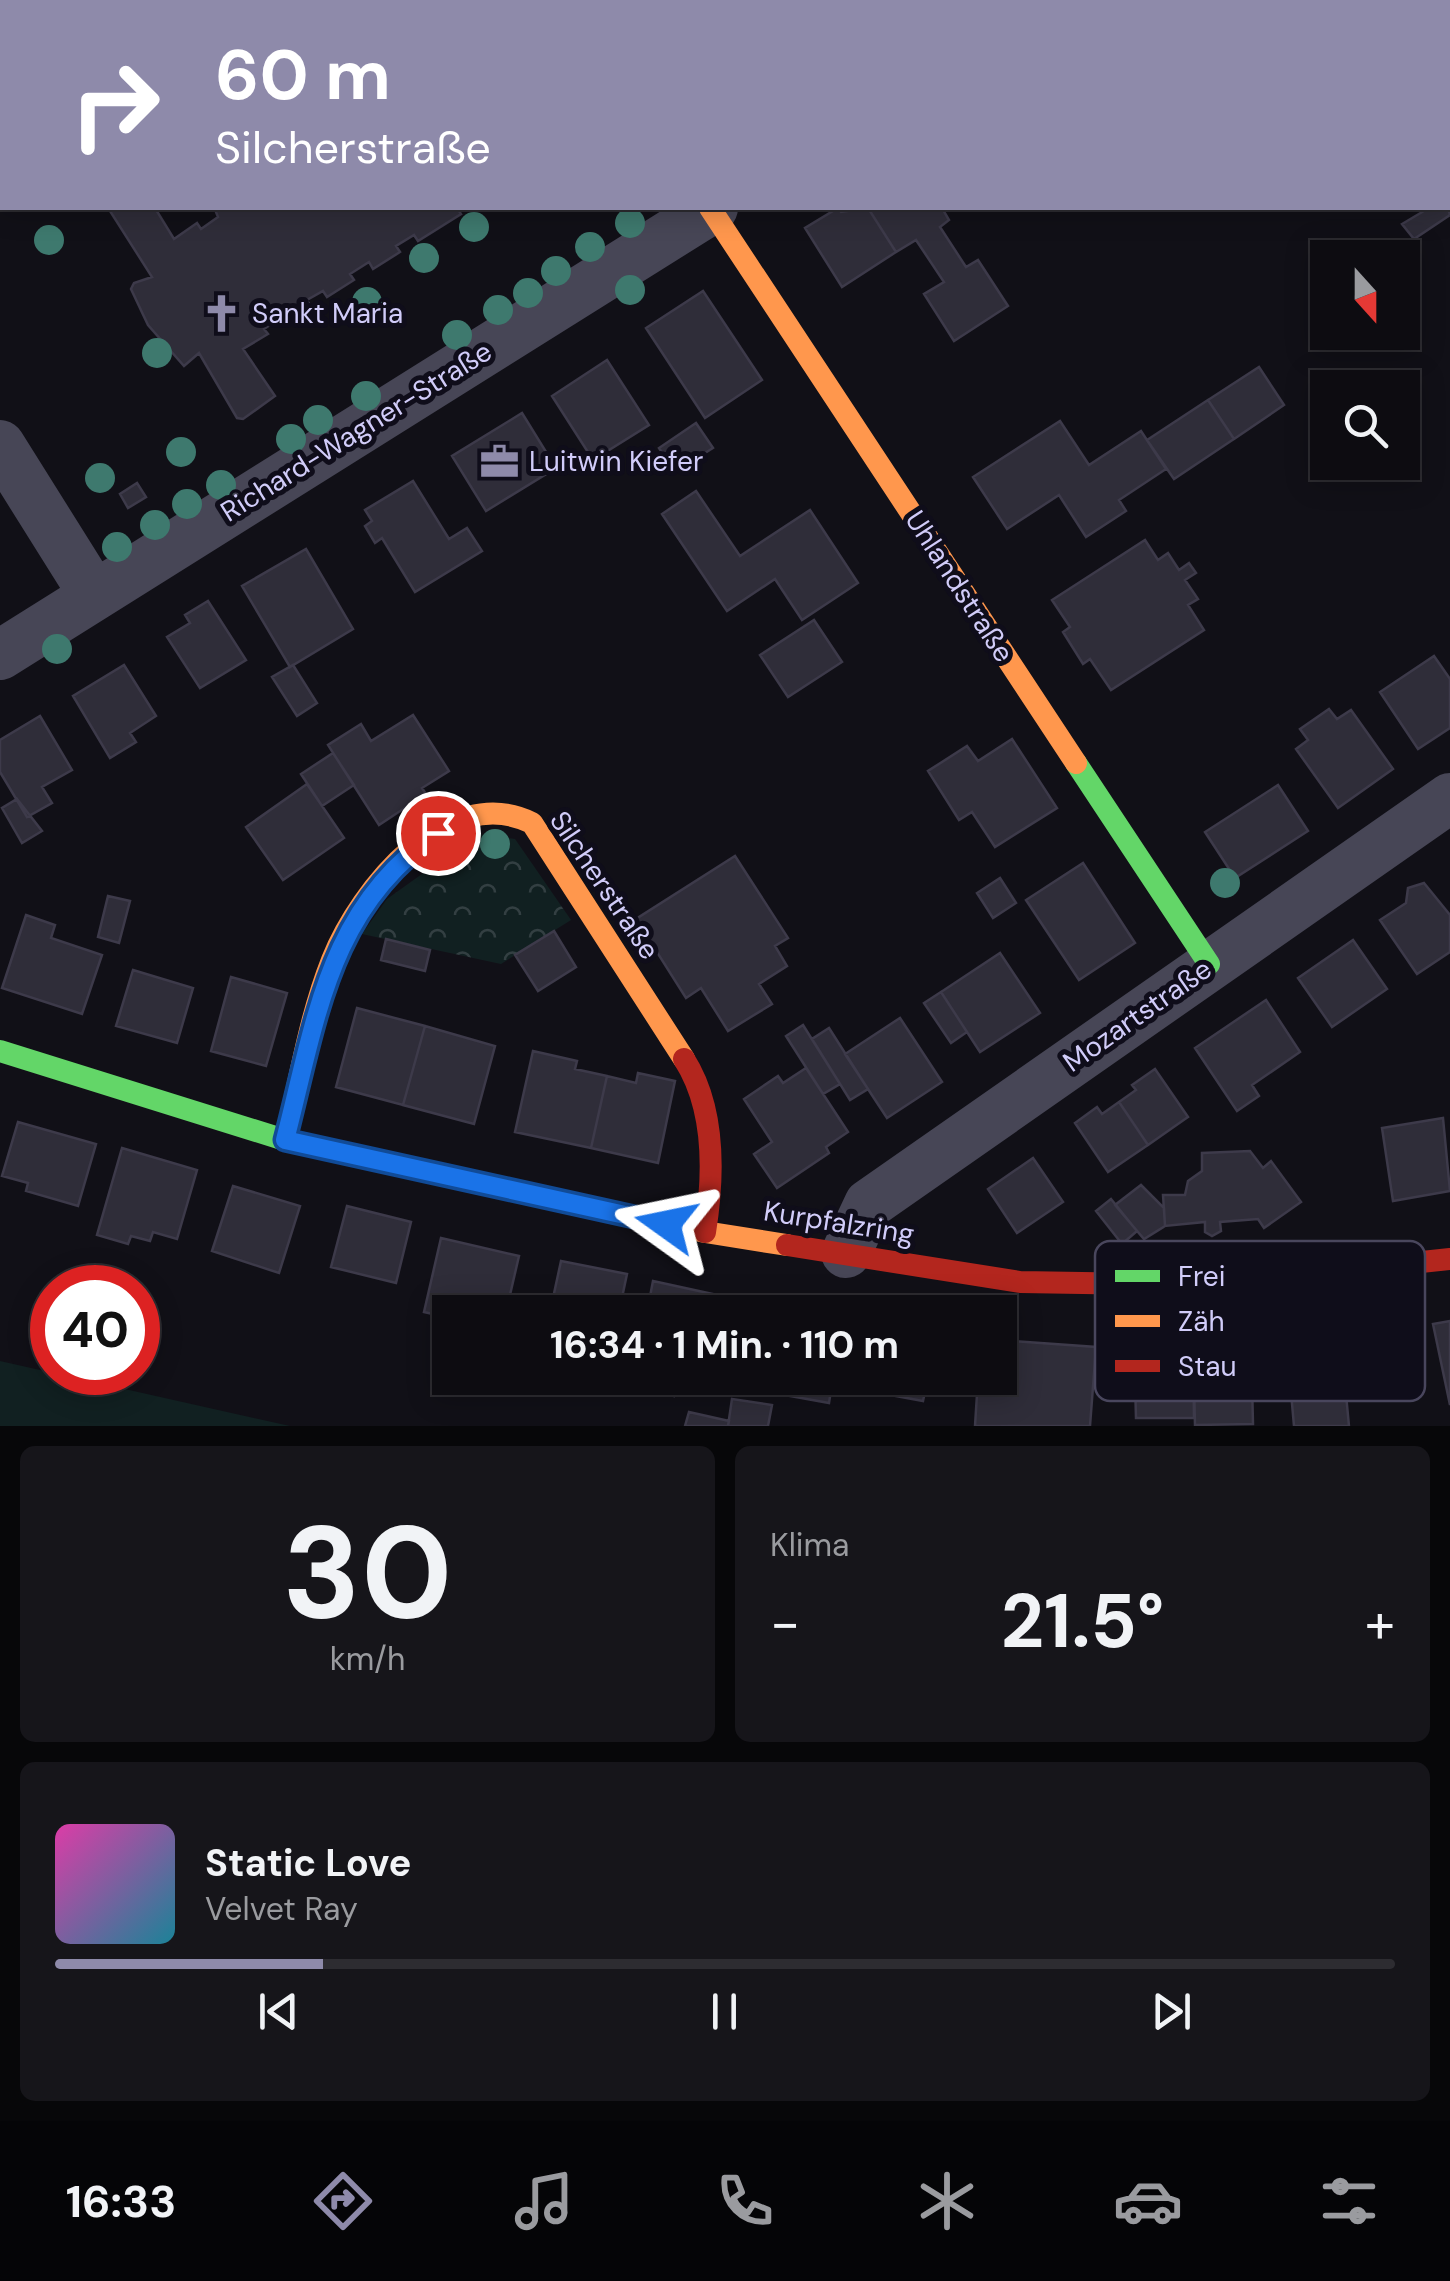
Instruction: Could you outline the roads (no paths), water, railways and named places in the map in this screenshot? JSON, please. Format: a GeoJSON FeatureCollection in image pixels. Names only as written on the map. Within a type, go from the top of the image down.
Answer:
{"type":"FeatureCollection","features":[{"type":"Feature","properties":{"kind":"street","name":"Richard-Wagner-Straße"},"geometry":{"type":"LineString","coordinates":[[0,655],[708,210]]}},
{"type":"Feature","properties":{"kind":"street","name":"Uhlandstraße"},"geometry":{"type":"LineString","coordinates":[[712,210],[1209,964]]}},
{"type":"Feature","properties":{"kind":"street"},"geometry":{"type":"LineString","coordinates":[[0,445],[94,595]]}},
{"type":"Feature","properties":{"kind":"street","name":"Mozartstraße"},"geometry":{"type":"LineString","coordinates":[[846,1253],[869,1204],[1450,798]]}},
{"type":"Feature","properties":{"kind":"street","name":"Silcherstraße"},"geometry":{"type":"LineString","coordinates":[[285,1140],[332,958],[362,904],[425,842],[464,816],[502,810],[532,823],[690,1068],[711,1138],[711,1196],[704,1232]]}},
{"type":"Feature","properties":{"kind":"street","name":"Kurpfalzring"},"geometry":{"type":"LineString","coordinates":[[0,1051],[285,1140],[704,1232],[1020,1282],[1095,1283]]}},
{"type":"Feature","properties":{"kind":"street","name":"Kurpfalzring"},"geometry":{"type":"LineString","coordinates":[[1425,1262],[1450,1259]]}},
{"type":"Feature","properties":{"kind":"place","name":"Sankt Maria"},"geometry":{"type":"Point","coordinates":[222,313]}},
{"type":"Feature","properties":{"kind":"place","name":"Luitwin Kiefer"},"geometry":{"type":"Point","coordinates":[499,461]}}]}
